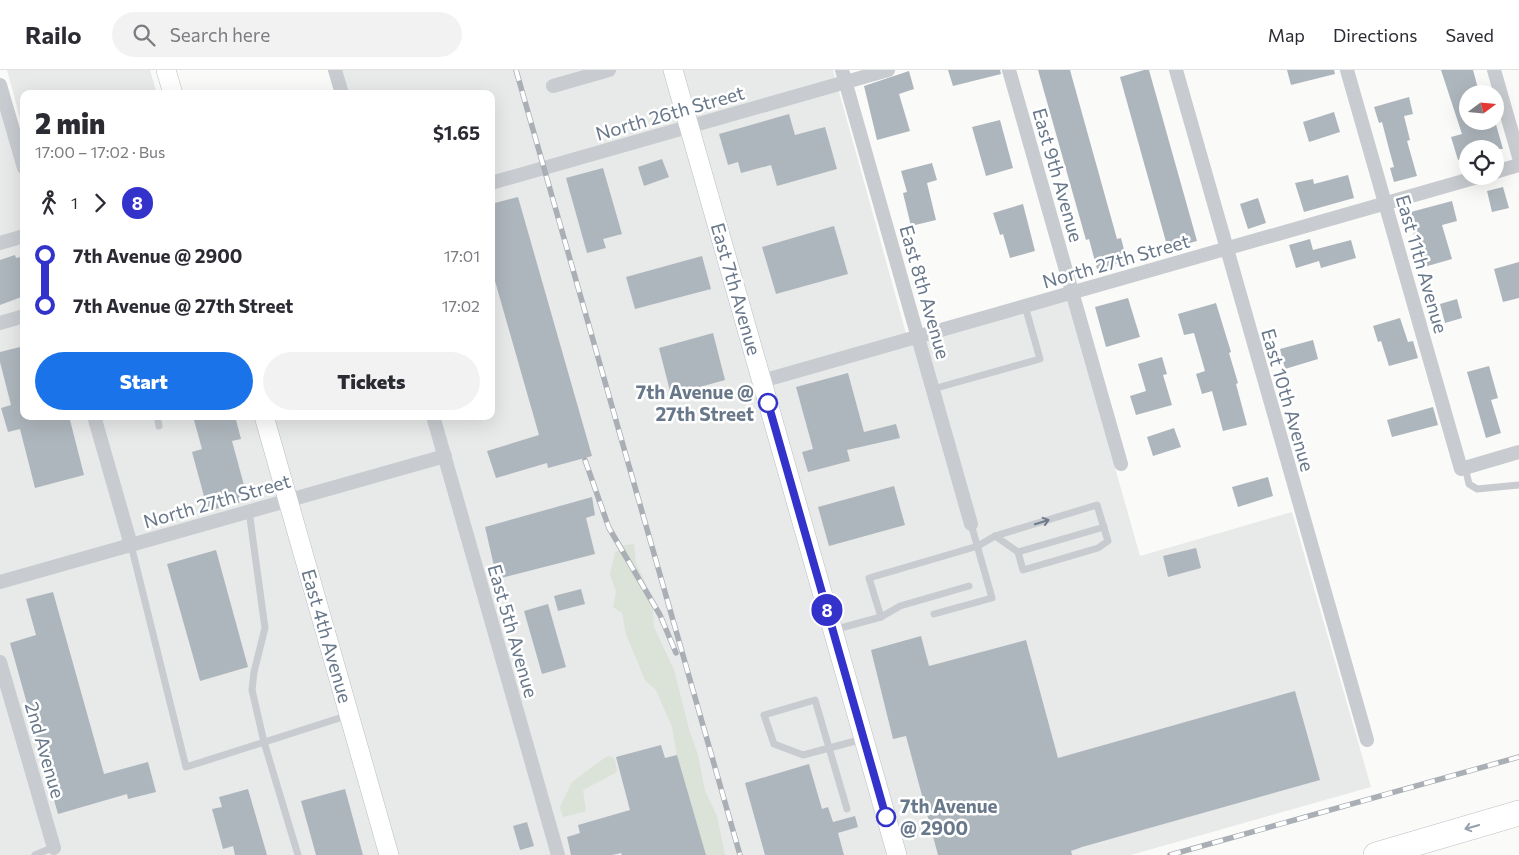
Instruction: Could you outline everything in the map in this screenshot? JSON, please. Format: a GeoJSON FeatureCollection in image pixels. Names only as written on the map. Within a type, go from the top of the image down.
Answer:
{"type":"FeatureCollection","features":[{"type":"Feature","properties":{"kind":"highway"},"geometry":{"type":"LineString","coordinates":[[1376,855],[1519,813]]}},
{"type":"Feature","properties":{"kind":"street"},"geometry":{"type":"LineString","coordinates":[[166,70],[172,90]]}},
{"type":"Feature","properties":{"kind":"street"},"geometry":{"type":"LineString","coordinates":[[335,70],[341,90]]}},
{"type":"Feature","properties":{"kind":"street"},"geometry":{"type":"LineString","coordinates":[[553,86],[609,70]]}},
{"type":"Feature","properties":{"kind":"street","name":"East 7th Avenue"},"geometry":{"type":"LineString","coordinates":[[673,70],[896,855]]}},
{"type":"Feature","properties":{"kind":"street","name":"North 26th Street"},"geometry":{"type":"LineString","coordinates":[[495,182],[689,126],[844,76],[888,70]]}},
{"type":"Feature","properties":{"kind":"street","name":"East 9th Avenue"},"geometry":{"type":"LineString","coordinates":[[1009,70],[1121,464]]}},
{"type":"Feature","properties":{"kind":"street","name":"East 10th Avenue"},"geometry":{"type":"LineString","coordinates":[[1176,70],[1367,740]]}},
{"type":"Feature","properties":{"kind":"street","name":"East 11th Avenue"},"geometry":{"type":"LineString","coordinates":[[1347,70],[1463,468]]}},
{"type":"Feature","properties":{"kind":"street"},"geometry":{"type":"LineString","coordinates":[[1494,70],[1519,157]]}},
{"type":"Feature","properties":{"kind":"street","name":"East 8th Avenue"},"geometry":{"type":"LineString","coordinates":[[844,76],[971,524]]}},
{"type":"Feature","properties":{"kind":"street"},"geometry":{"type":"LineString","coordinates":[[0,85],[20,154]]}},
{"type":"Feature","properties":{"kind":"street"},"geometry":{"type":"LineString","coordinates":[[1504,169],[1519,165]]}},
{"type":"Feature","properties":{"kind":"street","name":"North 27th Street"},"geometry":{"type":"LineString","coordinates":[[762,381],[1459,182]]}},
{"type":"Feature","properties":{"kind":"street"},"geometry":{"type":"LineString","coordinates":[[0,243],[20,237]]}},
{"type":"Feature","properties":{"kind":"street"},"geometry":{"type":"LineString","coordinates":[[0,323],[20,317]]}},
{"type":"Feature","properties":{"kind":"street"},"geometry":{"type":"LineString","coordinates":[[95,420],[131,545]]}},
{"type":"Feature","properties":{"kind":"street","name":"East 4th Avenue"},"geometry":{"type":"LineString","coordinates":[[265,420],[389,855]]}},
{"type":"Feature","properties":{"kind":"street","name":"East 5th Avenue"},"geometry":{"type":"LineString","coordinates":[[434,420],[558,855]]}},
{"type":"Feature","properties":{"kind":"street"},"geometry":{"type":"LineString","coordinates":[[1463,468],[1519,452]]}},
{"type":"Feature","properties":{"kind":"street","name":"North 27th Street"},"geometry":{"type":"LineString","coordinates":[[0,582],[445,456]]}},
{"type":"Feature","properties":{"kind":"street","name":"2nd Avenue"},"geometry":{"type":"LineString","coordinates":[[0,662],[54,848]]}},
{"type":"Feature","properties":{"kind":"lane"},"geometry":{"type":"LineString","coordinates":[[933,389],[1040,359],[1025,306]]}},
{"type":"Feature","properties":{"kind":"lane"},"geometry":{"type":"LineString","coordinates":[[157,420],[159,426]]}},
{"type":"Feature","properties":{"kind":"lane"},"geometry":{"type":"LineString","coordinates":[[1463,468],[1470,484],[1477,489],[1519,485]]}},
{"type":"Feature","properties":{"kind":"lane"},"geometry":{"type":"LineString","coordinates":[[881,616],[870,578],[978,546],[995,536],[1097,505],[1108,541],[1098,548],[1023,570],[1018,552],[995,536]]}},
{"type":"Feature","properties":{"kind":"lane"},"geometry":{"type":"LineString","coordinates":[[249,512],[265,628],[254,672],[252,690],[264,742],[298,855]]}},
{"type":"Feature","properties":{"kind":"lane"},"geometry":{"type":"LineString","coordinates":[[934,614],[992,598],[971,524]]}},
{"type":"Feature","properties":{"kind":"lane"},"geometry":{"type":"LineString","coordinates":[[1018,552],[1104,527]]}},
{"type":"Feature","properties":{"kind":"lane"},"geometry":{"type":"LineString","coordinates":[[131,545],[186,767],[349,715]]}},
{"type":"Feature","properties":{"kind":"lane"},"geometry":{"type":"LineString","coordinates":[[832,630],[881,616],[900,606],[969,586]]}},
{"type":"Feature","properties":{"kind":"lane"},"geometry":{"type":"LineString","coordinates":[[847,809],[829,748],[815,700],[764,716],[774,744],[803,755],[829,748],[863,738]]}},
{"type":"Feature","properties":{"kind":"lane"},"geometry":{"type":"LineString","coordinates":[[35,855],[54,848]]}},
{"type":"Feature","properties":{"kind":"shaded area"},"geometry":{"type":"Polygon","coordinates":[[[7,70],[150,70],[156,90],[20,90],[20,118],[7,70]]]}},
{"type":"Feature","properties":{"kind":"shaded area"},"geometry":{"type":"Polygon","coordinates":[[[338,70],[833,70],[909,344],[1068,301],[1140,556],[1292,512],[1371,787],[1131,855],[0,855],[0,103],[20,175],[20,420],[495,420],[495,90],[343,90],[338,70]]]}},
{"type":"Feature","properties":{"kind":"shaded area"},"geometry":{"type":"Polygon","coordinates":[[[634,544],[636,564],[652,600],[654,627],[674,670],[689,729],[698,755],[705,791],[717,816],[725,855],[706,855],[677,756],[672,727],[656,690],[645,680],[626,634],[622,613],[613,607],[616,592],[610,574],[615,553],[624,545],[634,544]]]}},
{"type":"Feature","properties":{"kind":"shaded area"},"geometry":{"type":"Polygon","coordinates":[[[611,756],[615,760],[617,772],[583,790],[586,811],[563,817],[560,807],[572,782],[606,757],[611,756]]]}},
{"type":"Feature","properties":{"kind":"building"},"geometry":{"type":"Polygon","coordinates":[[[948,70],[1000,70],[1001,74],[953,86],[948,70]]]}},
{"type":"Feature","properties":{"kind":"building"},"geometry":{"type":"Polygon","coordinates":[[[1038,70],[1070,70],[1117,239],[1121,238],[1127,261],[1097,269],[1089,239],[1086,240],[1038,70]]]}},
{"type":"Feature","properties":{"kind":"building"},"geometry":{"type":"Polygon","coordinates":[[[1149,70],[1197,241],[1168,249],[1120,77],[1149,70]]]}},
{"type":"Feature","properties":{"kind":"building"},"geometry":{"type":"Polygon","coordinates":[[[1287,70],[1334,70],[1335,74],[1291,85],[1287,70]]]}},
{"type":"Feature","properties":{"kind":"building"},"geometry":{"type":"Polygon","coordinates":[[[1441,70],[1473,70],[1477,85],[1459,85],[1459,125],[1441,70]]]}},
{"type":"Feature","properties":{"kind":"building"},"geometry":{"type":"Polygon","coordinates":[[[909,71],[914,89],[899,94],[910,131],[877,140],[864,86],[909,71]]]}},
{"type":"Feature","properties":{"kind":"building"},"geometry":{"type":"Polygon","coordinates":[[[1409,97],[1413,114],[1404,116],[1410,140],[1407,141],[1417,176],[1394,182],[1390,168],[1394,167],[1382,122],[1379,123],[1374,107],[1409,97]]]}},
{"type":"Feature","properties":{"kind":"building"},"geometry":{"type":"Polygon","coordinates":[[[1334,112],[1340,132],[1309,142],[1303,122],[1334,112]]]}},
{"type":"Feature","properties":{"kind":"building"},"geometry":{"type":"Polygon","coordinates":[[[789,114],[795,135],[825,127],[837,169],[777,186],[771,165],[741,173],[738,162],[728,165],[719,134],[789,114]]]}},
{"type":"Feature","properties":{"kind":"building"},"geometry":{"type":"Polygon","coordinates":[[[1000,120],[1013,168],[986,176],[972,127],[1000,120]]]}},
{"type":"Feature","properties":{"kind":"building"},"geometry":{"type":"Polygon","coordinates":[[[1461,130],[1498,130],[1500,140],[1459,140],[1458,160],[1451,137],[1462,134],[1461,130]]]}},
{"type":"Feature","properties":{"kind":"building"},"geometry":{"type":"Polygon","coordinates":[[[662,159],[669,177],[644,186],[638,167],[662,159]]]}},
{"type":"Feature","properties":{"kind":"building"},"geometry":{"type":"Polygon","coordinates":[[[932,163],[937,180],[927,183],[936,220],[911,226],[903,193],[907,192],[901,171],[932,163]]]}},
{"type":"Feature","properties":{"kind":"building"},"geometry":{"type":"Polygon","coordinates":[[[603,168],[622,234],[603,239],[606,248],[587,253],[566,178],[603,168]]]}},
{"type":"Feature","properties":{"kind":"building"},"geometry":{"type":"Polygon","coordinates":[[[1348,175],[1354,198],[1304,212],[1295,183],[1313,179],[1314,184],[1348,175]]]}},
{"type":"Feature","properties":{"kind":"building"},"geometry":{"type":"Polygon","coordinates":[[[1503,187],[1509,208],[1492,212],[1487,191],[1503,187]]]}},
{"type":"Feature","properties":{"kind":"building"},"geometry":{"type":"Polygon","coordinates":[[[518,197],[592,456],[548,468],[547,463],[496,478],[487,451],[539,435],[495,281],[495,203],[518,197]]]}},
{"type":"Feature","properties":{"kind":"building"},"geometry":{"type":"Polygon","coordinates":[[[1258,198],[1266,223],[1248,229],[1240,204],[1258,198]]]}},
{"type":"Feature","properties":{"kind":"building"},"geometry":{"type":"Polygon","coordinates":[[[1452,201],[1457,221],[1442,225],[1452,259],[1424,267],[1407,213],[1452,201]]]}},
{"type":"Feature","properties":{"kind":"building"},"geometry":{"type":"Polygon","coordinates":[[[1023,204],[1035,251],[1010,258],[1003,234],[1000,235],[993,213],[1023,204]]]}},
{"type":"Feature","properties":{"kind":"building"},"geometry":{"type":"Polygon","coordinates":[[[834,226],[848,274],[776,294],[762,247],[834,226]]]}},
{"type":"Feature","properties":{"kind":"building"},"geometry":{"type":"Polygon","coordinates":[[[1310,239],[1313,250],[1351,240],[1356,258],[1321,268],[1319,261],[1296,268],[1289,245],[1310,239]]]}},
{"type":"Feature","properties":{"kind":"building"},"geometry":{"type":"Polygon","coordinates":[[[15,255],[16,258],[20,257],[20,298],[0,305],[0,260],[15,255]]]}},
{"type":"Feature","properties":{"kind":"building"},"geometry":{"type":"Polygon","coordinates":[[[702,256],[711,289],[635,309],[626,277],[702,256]]]}},
{"type":"Feature","properties":{"kind":"building"},"geometry":{"type":"Polygon","coordinates":[[[1519,262],[1519,298],[1503,302],[1494,269],[1519,262]]]}},
{"type":"Feature","properties":{"kind":"building"},"geometry":{"type":"Polygon","coordinates":[[[1128,298],[1140,337],[1106,347],[1095,307],[1128,298]]]}},
{"type":"Feature","properties":{"kind":"building"},"geometry":{"type":"Polygon","coordinates":[[[1457,299],[1462,318],[1445,323],[1440,304],[1457,299]]]}},
{"type":"Feature","properties":{"kind":"building"},"geometry":{"type":"Polygon","coordinates":[[[1216,303],[1231,352],[1229,353],[1247,425],[1223,431],[1212,391],[1202,394],[1196,374],[1205,371],[1194,333],[1184,335],[1178,314],[1216,303]]]}},
{"type":"Feature","properties":{"kind":"building"},"geometry":{"type":"Polygon","coordinates":[[[1400,318],[1408,342],[1413,341],[1418,358],[1389,366],[1381,341],[1378,342],[1373,326],[1400,318]]]}},
{"type":"Feature","properties":{"kind":"building"},"geometry":{"type":"Polygon","coordinates":[[[713,333],[725,380],[671,395],[659,348],[713,333]]]}},
{"type":"Feature","properties":{"kind":"building"},"geometry":{"type":"Polygon","coordinates":[[[1313,340],[1318,359],[1285,369],[1280,349],[1313,340]]]}},
{"type":"Feature","properties":{"kind":"building"},"geometry":{"type":"Polygon","coordinates":[[[20,347],[20,420],[70,420],[84,475],[35,488],[20,429],[8,432],[1,408],[11,405],[0,362],[0,352],[20,347]]]}},
{"type":"Feature","properties":{"kind":"building"},"geometry":{"type":"Polygon","coordinates":[[[1162,357],[1167,374],[1163,375],[1172,405],[1136,415],[1130,396],[1146,391],[1138,364],[1162,357]]]}},
{"type":"Feature","properties":{"kind":"building"},"geometry":{"type":"Polygon","coordinates":[[[1489,366],[1498,398],[1491,400],[1501,433],[1486,438],[1467,372],[1489,366]]]}},
{"type":"Feature","properties":{"kind":"building"},"geometry":{"type":"Polygon","coordinates":[[[848,373],[864,432],[896,424],[900,438],[847,450],[850,461],[808,472],[802,452],[813,449],[796,387],[848,373]]]}},
{"type":"Feature","properties":{"kind":"building"},"geometry":{"type":"Polygon","coordinates":[[[1433,407],[1438,425],[1392,437],[1387,420],[1433,407]]]}},
{"type":"Feature","properties":{"kind":"building"},"geometry":{"type":"Polygon","coordinates":[[[194,420],[236,420],[241,439],[232,441],[248,500],[208,511],[192,452],[202,449],[194,420]]]}},
{"type":"Feature","properties":{"kind":"building"},"geometry":{"type":"Polygon","coordinates":[[[1174,428],[1181,447],[1153,456],[1147,437],[1174,428]]]}},
{"type":"Feature","properties":{"kind":"building"},"geometry":{"type":"Polygon","coordinates":[[[1268,477],[1273,496],[1238,507],[1232,487],[1268,477]]]}},
{"type":"Feature","properties":{"kind":"building"},"geometry":{"type":"Polygon","coordinates":[[[894,486],[905,525],[829,546],[818,507],[894,486]]]}},
{"type":"Feature","properties":{"kind":"building"},"geometry":{"type":"Polygon","coordinates":[[[592,497],[595,515],[586,518],[595,554],[497,579],[485,527],[592,497]]]}},
{"type":"Feature","properties":{"kind":"building"},"geometry":{"type":"Polygon","coordinates":[[[1196,548],[1201,568],[1168,577],[1163,556],[1196,548]]]}},
{"type":"Feature","properties":{"kind":"building"},"geometry":{"type":"Polygon","coordinates":[[[216,550],[248,667],[200,681],[167,564],[216,550]]]}},
{"type":"Feature","properties":{"kind":"building"},"geometry":{"type":"Polygon","coordinates":[[[581,589],[585,604],[558,611],[554,596],[581,589]]]}},
{"type":"Feature","properties":{"kind":"building"},"geometry":{"type":"Polygon","coordinates":[[[53,592],[104,774],[148,762],[156,792],[128,799],[127,794],[58,814],[10,643],[36,635],[26,599],[53,592]]]}},
{"type":"Feature","properties":{"kind":"building"},"geometry":{"type":"Polygon","coordinates":[[[548,604],[566,667],[542,674],[524,611],[548,604]]]}},
{"type":"Feature","properties":{"kind":"building"},"geometry":{"type":"Polygon","coordinates":[[[921,636],[929,666],[1026,640],[1058,758],[1295,691],[1320,780],[1082,847],[1071,851],[1072,855],[938,855],[906,736],[893,739],[871,650],[921,636]]]}},
{"type":"Feature","properties":{"kind":"building"},"geometry":{"type":"Polygon","coordinates":[[[661,745],[665,758],[677,755],[706,855],[622,855],[621,853],[612,855],[571,855],[567,837],[580,833],[578,825],[630,810],[616,757],[661,745]]]}},
{"type":"Feature","properties":{"kind":"building"},"geometry":{"type":"Polygon","coordinates":[[[809,764],[822,809],[828,807],[833,822],[855,816],[858,827],[838,833],[844,855],[765,855],[745,783],[809,764]]]}},
{"type":"Feature","properties":{"kind":"building"},"geometry":{"type":"Polygon","coordinates":[[[248,789],[267,855],[235,855],[233,846],[223,849],[212,809],[222,807],[219,797],[248,789]]]}},
{"type":"Feature","properties":{"kind":"building"},"geometry":{"type":"Polygon","coordinates":[[[345,789],[363,855],[316,855],[301,801],[345,789]]]}},
{"type":"Feature","properties":{"kind":"building"},"geometry":{"type":"Polygon","coordinates":[[[527,822],[534,846],[520,850],[513,826],[527,822]]]}},
{"type":"Feature","properties":{"kind":"railway"},"geometry":{"type":"LineString","coordinates":[[516,70],[740,855]]}},
{"type":"Feature","properties":{"kind":"railway"},"geometry":{"type":"LineString","coordinates":[[585,460],[609,528],[660,615],[676,653]]}},
{"type":"Feature","properties":{"kind":"railway"},"geometry":{"type":"LineString","coordinates":[[1170,855],[1519,757]]}},
{"type":"Feature","properties":{"kind":"bus line","name":"8"},"geometry":{"type":"LineString","coordinates":[[768,403],[886,817]]}},
{"type":"Feature","properties":{"kind":"place","name":"7th Avenue @ 27th Street"},"geometry":{"type":"Point","coordinates":[768,403]}},
{"type":"Feature","properties":{"kind":"place","name":"7th Avenue @ 2900"},"geometry":{"type":"Point","coordinates":[886,817]}}]}
